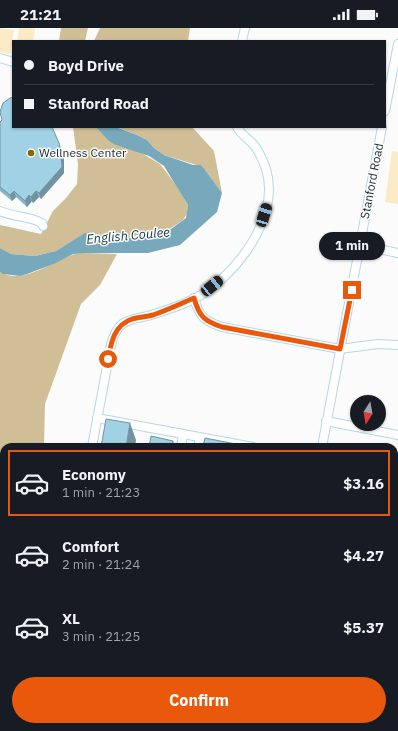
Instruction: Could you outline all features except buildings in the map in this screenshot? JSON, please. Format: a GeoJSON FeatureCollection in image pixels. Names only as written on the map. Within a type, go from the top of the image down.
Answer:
{"type":"FeatureCollection","features":[{"type":"Feature","properties":{"kind":"street"},"geometry":{"type":"LineString","coordinates":[[242,40],[245,28]]}},
{"type":"Feature","properties":{"kind":"street"},"geometry":{"type":"LineString","coordinates":[[386,106],[398,44]]}},
{"type":"Feature","properties":{"kind":"street"},"geometry":{"type":"LineString","coordinates":[[0,58],[12,62]]}},
{"type":"Feature","properties":{"kind":"street"},"geometry":{"type":"LineString","coordinates":[[93,443],[110,345],[115,332],[122,324],[132,319],[153,315],[194,298],[232,270],[260,226],[267,204],[269,185],[266,169],[254,145],[238,128]]}},
{"type":"Feature","properties":{"kind":"street","name":"Stanford Road"},"geometry":{"type":"LineString","coordinates":[[323,443],[382,128]]}},
{"type":"Feature","properties":{"kind":"street"},"geometry":{"type":"LineString","coordinates":[[0,211],[6,214],[42,222],[43,226]]}},
{"type":"Feature","properties":{"kind":"street"},"geometry":{"type":"LineString","coordinates":[[360,245],[398,253]]}},
{"type":"Feature","properties":{"kind":"street"},"geometry":{"type":"LineString","coordinates":[[194,298],[197,309],[202,317],[212,324],[222,327],[340,349],[378,344],[398,345]]}},
{"type":"Feature","properties":{"kind":"street"},"geometry":{"type":"LineString","coordinates":[[97,418],[232,443]]}},
{"type":"Feature","properties":{"kind":"street"},"geometry":{"type":"LineString","coordinates":[[326,422],[398,435]]}},
{"type":"Feature","properties":{"kind":"street"},"geometry":{"type":"LineString","coordinates":[[182,443],[183,434]]}},
{"type":"Feature","properties":{"kind":"street"},"geometry":{"type":"LineString","coordinates":[[199,443],[200,437]]}},
{"type":"Feature","properties":{"kind":"shaded area"},"geometry":{"type":"Polygon","coordinates":[[[0,28],[14,30],[10,54],[0,52],[0,28]]]}},
{"type":"Feature","properties":{"kind":"shaded area"},"geometry":{"type":"Polygon","coordinates":[[[19,28],[35,28],[33,40],[17,40],[19,28]]]}},
{"type":"Feature","properties":{"kind":"shaded area"},"geometry":{"type":"Polygon","coordinates":[[[61,28],[88,28],[85,40],[59,40],[61,28]]]}},
{"type":"Feature","properties":{"kind":"shaded area"},"geometry":{"type":"Polygon","coordinates":[[[100,28],[190,28],[188,40],[94,40],[100,28]]]}},
{"type":"Feature","properties":{"kind":"shaded area"},"geometry":{"type":"Polygon","coordinates":[[[73,128],[99,128],[160,164],[176,185],[188,205],[187,214],[183,220],[165,232],[143,234],[127,238],[86,233],[56,251],[35,256],[11,254],[0,248],[0,225],[41,234],[53,211],[77,184],[78,164],[73,128]]]}},
{"type":"Feature","properties":{"kind":"shaded area"},"geometry":{"type":"Polygon","coordinates":[[[120,128],[193,128],[214,151],[222,193],[203,167],[164,155],[154,148],[147,140],[120,128]]]}},
{"type":"Feature","properties":{"kind":"shaded area"},"geometry":{"type":"Polygon","coordinates":[[[392,151],[398,152],[398,204],[385,202],[392,151]]]}},
{"type":"Feature","properties":{"kind":"shaded area"},"geometry":{"type":"Polygon","coordinates":[[[78,253],[117,254],[100,285],[81,304],[45,404],[44,443],[0,443],[0,272],[18,276],[27,274],[78,253]]]}},
{"type":"Feature","properties":{"kind":"water"},"geometry":{"type":"Polygon","coordinates":[[[97,128],[119,128],[147,140],[154,148],[164,155],[193,165],[200,165],[222,193],[217,212],[180,245],[148,253],[73,254],[56,263],[20,276],[3,274],[0,272],[0,248],[11,254],[35,256],[56,251],[85,233],[127,238],[138,237],[143,234],[165,232],[186,218],[188,205],[164,166],[149,156],[116,145],[109,141],[97,128]]]}},
{"type":"Feature","properties":{"kind":"place","name":"Wellness Center"},"geometry":{"type":"Point","coordinates":[31,153]}},
{"type":"Feature","properties":{"kind":"route"},"geometry":{"type":"LineString","coordinates":[[108,359],[110,345],[115,332],[122,324],[132,319],[153,315],[194,298],[197,309],[202,317],[212,324],[340,349],[352,290]]}},
{"type":"Feature","properties":{"kind":"water label","name":"English Coulee"},"geometry":{"type":"Point","coordinates":[128,235]}}]}
